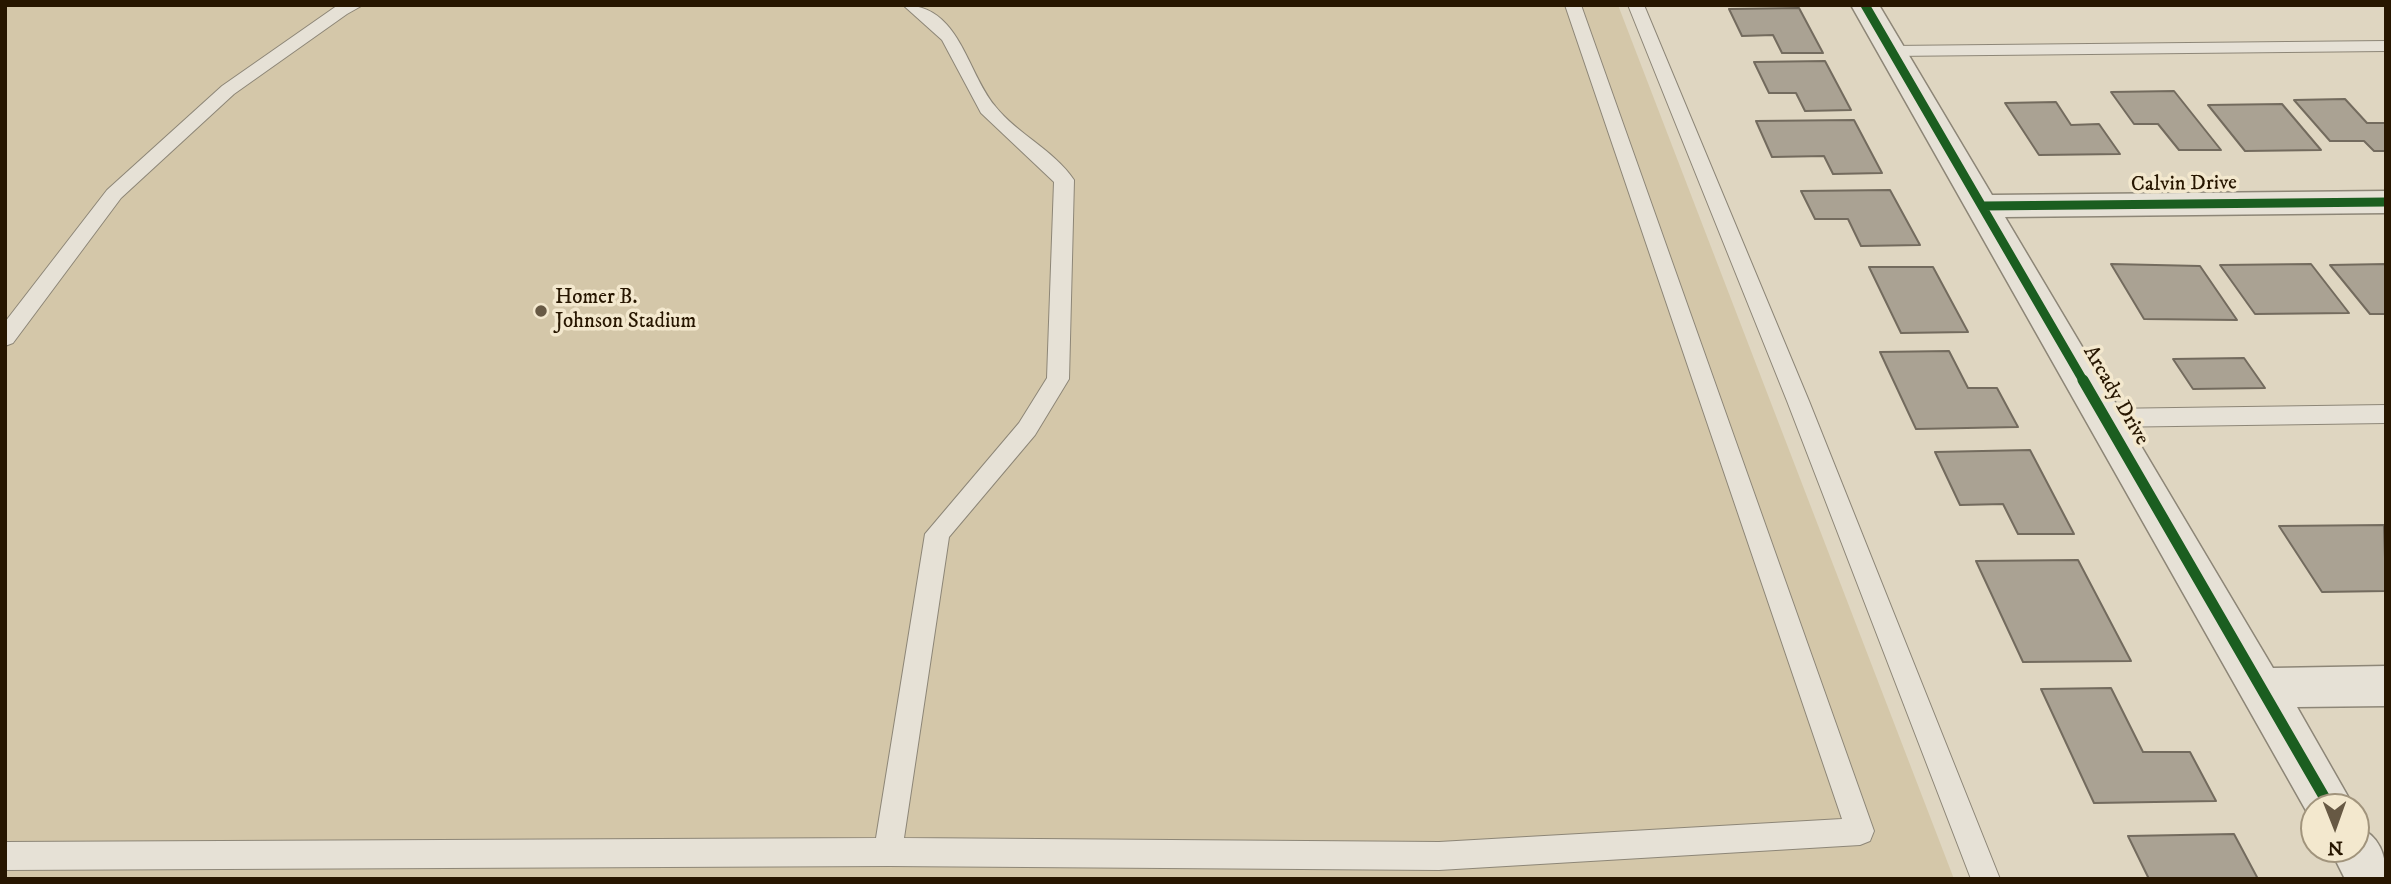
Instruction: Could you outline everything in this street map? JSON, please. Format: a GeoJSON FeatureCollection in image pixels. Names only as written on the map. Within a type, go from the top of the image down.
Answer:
{"type":"FeatureCollection","features":[{"type":"Feature","properties":{"kind":"street","name":"Arcady Drive"},"geometry":{"type":"LineString","coordinates":[[1865,5],[2322,793]]}},
{"type":"Feature","properties":{"kind":"street","name":"Calvin Drive"},"geometry":{"type":"LineString","coordinates":[[1983,206],[2386,202]]}},
{"type":"Feature","properties":{"kind":"street"},"geometry":{"type":"LineString","coordinates":[[2260,688],[2386,686]]}},
{"type":"Feature","properties":{"kind":"street"},"geometry":{"type":"LineString","coordinates":[[2362,863],[2372,879]]}},
{"type":"Feature","properties":{"kind":"lane"},"geometry":{"type":"LineString","coordinates":[[5,338],[114,194],[150,159],[228,90],[341,10],[355,5]]}},
{"type":"Feature","properties":{"kind":"lane"},"geometry":{"type":"LineString","coordinates":[[888,852],[937,534],[1027,429],[1058,379],[1065,180],[987,110],[949,37],[911,5]]}},
{"type":"Feature","properties":{"kind":"lane"},"geometry":{"type":"LineString","coordinates":[[5,856],[888,852],[1439,856],[1860,831],[1573,5]]}},
{"type":"Feature","properties":{"kind":"lane"},"geometry":{"type":"LineString","coordinates":[[1636,5],[1803,413],[1986,879]]}},
{"type":"Feature","properties":{"kind":"lane"},"geometry":{"type":"LineString","coordinates":[[1892,51],[2386,46]]}},
{"type":"Feature","properties":{"kind":"lane"},"geometry":{"type":"LineString","coordinates":[[2105,418],[2386,414]]}},
{"type":"Feature","properties":{"kind":"shaded area"},"geometry":{"type":"Polygon","coordinates":[[[5,5],[1618,5],[1954,879],[5,879],[5,5]]]}},
{"type":"Feature","properties":{"kind":"building"},"geometry":{"type":"Polygon","coordinates":[[[1799,8],[1823,53],[1782,53],[1773,35],[1742,36],[1729,9],[1799,8]]]}},
{"type":"Feature","properties":{"kind":"building"},"geometry":{"type":"Polygon","coordinates":[[[1825,61],[1851,110],[1805,111],[1796,93],[1769,93],[1754,62],[1825,61]]]}},
{"type":"Feature","properties":{"kind":"building"},"geometry":{"type":"Polygon","coordinates":[[[2174,91],[2221,150],[2179,150],[2158,124],[2134,124],[2111,92],[2174,91]]]}},
{"type":"Feature","properties":{"kind":"building"},"geometry":{"type":"Polygon","coordinates":[[[2345,99],[2367,123],[2386,123],[2386,151],[2374,151],[2364,141],[2330,141],[2294,100],[2345,99]]]}},
{"type":"Feature","properties":{"kind":"building"},"geometry":{"type":"Polygon","coordinates":[[[2056,102],[2071,125],[2099,124],[2120,154],[2039,155],[2005,103],[2056,102]]]}},
{"type":"Feature","properties":{"kind":"building"},"geometry":{"type":"Polygon","coordinates":[[[2282,104],[2321,150],[2245,151],[2208,105],[2282,104]]]}},
{"type":"Feature","properties":{"kind":"building"},"geometry":{"type":"Polygon","coordinates":[[[1854,120],[1882,173],[1833,174],[1824,156],[1772,157],[1756,121],[1854,120]]]}},
{"type":"Feature","properties":{"kind":"building"},"geometry":{"type":"Polygon","coordinates":[[[1890,190],[1920,245],[1861,246],[1848,219],[1815,219],[1801,191],[1890,190]]]}},
{"type":"Feature","properties":{"kind":"building"},"geometry":{"type":"Polygon","coordinates":[[[2111,264],[2200,266],[2237,320],[2144,319],[2111,264]]]}},
{"type":"Feature","properties":{"kind":"building"},"geometry":{"type":"Polygon","coordinates":[[[2311,264],[2349,313],[2255,314],[2220,265],[2311,264]]]}},
{"type":"Feature","properties":{"kind":"building"},"geometry":{"type":"Polygon","coordinates":[[[2386,264],[2386,314],[2370,314],[2330,265],[2386,264]]]}},
{"type":"Feature","properties":{"kind":"building"},"geometry":{"type":"Polygon","coordinates":[[[1869,267],[1933,267],[1968,332],[1901,333],[1869,267]]]}},
{"type":"Feature","properties":{"kind":"building"},"geometry":{"type":"Polygon","coordinates":[[[1949,351],[1968,388],[1997,388],[2018,427],[1916,429],[1880,352],[1949,351]]]}},
{"type":"Feature","properties":{"kind":"building"},"geometry":{"type":"Polygon","coordinates":[[[2244,358],[2265,388],[2193,389],[2173,359],[2244,358]]]}},
{"type":"Feature","properties":{"kind":"building"},"geometry":{"type":"Polygon","coordinates":[[[2030,450],[2074,534],[2018,534],[2003,504],[1960,505],[1935,452],[2030,450]]]}},
{"type":"Feature","properties":{"kind":"building"},"geometry":{"type":"Polygon","coordinates":[[[2384,525],[2386,591],[2322,592],[2279,526],[2384,525]]]}},
{"type":"Feature","properties":{"kind":"building"},"geometry":{"type":"Polygon","coordinates":[[[2078,560],[2131,661],[2023,662],[1976,561],[2078,560]]]}},
{"type":"Feature","properties":{"kind":"building"},"geometry":{"type":"Polygon","coordinates":[[[2111,688],[2143,752],[2190,752],[2216,801],[2094,803],[2041,689],[2111,688]]]}},
{"type":"Feature","properties":{"kind":"building"},"geometry":{"type":"Polygon","coordinates":[[[2234,834],[2258,879],[2149,879],[2128,836],[2234,834]]]}},
{"type":"Feature","properties":{"kind":"cycle path"},"geometry":{"type":"LineString","coordinates":[[1865,5],[2322,793]]}},
{"type":"Feature","properties":{"kind":"cycle path"},"geometry":{"type":"LineString","coordinates":[[1983,206],[2386,202]]}},
{"type":"Feature","properties":{"kind":"place","name":"Homer B. Johnson Stadium"},"geometry":{"type":"Point","coordinates":[541,311]}}]}
